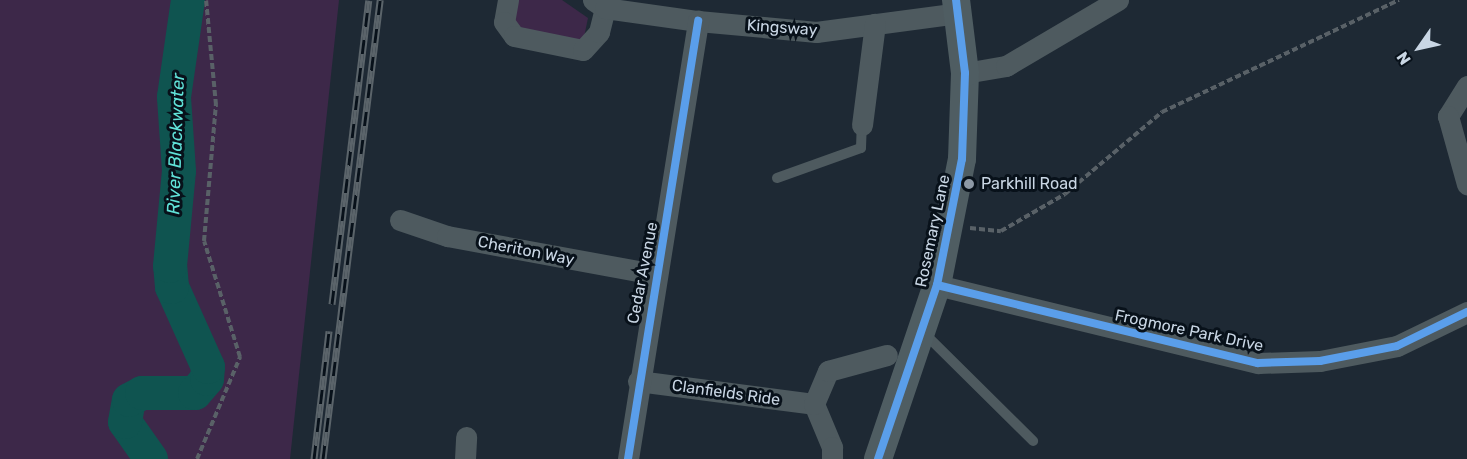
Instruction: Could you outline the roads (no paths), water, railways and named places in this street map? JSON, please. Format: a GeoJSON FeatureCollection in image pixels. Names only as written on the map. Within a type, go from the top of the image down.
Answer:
{"type":"FeatureCollection","features":[{"type":"Feature","properties":{"kind":"street","name":"Kingsway"},"geometry":{"type":"LineString","coordinates":[[508,0],[504,22],[514,36],[584,50],[599,32],[599,4],[698,21],[816,32],[875,24],[957,7]]}},
{"type":"Feature","properties":{"kind":"street"},"geometry":{"type":"LineString","coordinates":[[965,73],[1006,66],[1118,0]]}},
{"type":"Feature","properties":{"kind":"street","name":"Rosemary Lane"},"geometry":{"type":"LineString","coordinates":[[878,459],[937,285],[962,159],[965,73],[957,7]]}},
{"type":"Feature","properties":{"kind":"street","name":"Cedar Avenue"},"geometry":{"type":"LineString","coordinates":[[628,459],[654,274],[673,199],[698,21]]}},
{"type":"Feature","properties":{"kind":"street"},"geometry":{"type":"LineString","coordinates":[[862,125],[875,24]]}},
{"type":"Feature","properties":{"kind":"street"},"geometry":{"type":"LineString","coordinates":[[1467,86],[1448,116],[1467,184]]}},
{"type":"Feature","properties":{"kind":"street","name":"Cheriton Way"},"geometry":{"type":"LineString","coordinates":[[400,220],[447,236],[654,274]]}},
{"type":"Feature","properties":{"kind":"street","name":"Frogmore Park Drive"},"geometry":{"type":"LineString","coordinates":[[937,285],[1258,363],[1320,361],[1397,346],[1467,312]]}},
{"type":"Feature","properties":{"kind":"street"},"geometry":{"type":"LineString","coordinates":[[832,459],[832,447],[814,404],[828,371],[887,355]]}},
{"type":"Feature","properties":{"kind":"street","name":"Clanfields Ride"},"geometry":{"type":"LineString","coordinates":[[638,381],[814,404]]}},
{"type":"Feature","properties":{"kind":"street"},"geometry":{"type":"LineString","coordinates":[[465,459],[466,437]]}},
{"type":"Feature","properties":{"kind":"lane"},"geometry":{"type":"LineString","coordinates":[[777,178],[861,148],[862,125]]}},
{"type":"Feature","properties":{"kind":"lane"},"geometry":{"type":"LineString","coordinates":[[921,330],[1033,441]]}},
{"type":"Feature","properties":{"kind":"waterway","name":"River Blackwater"},"geometry":{"type":"LineString","coordinates":[[151,459],[125,422],[129,400],[142,393],[195,393],[207,379],[208,367],[172,287],[170,266],[179,171],[174,97],[188,0]]}},
{"type":"Feature","properties":{"kind":"railway"},"geometry":{"type":"LineString","coordinates":[[332,304],[369,0]]}},
{"type":"Feature","properties":{"kind":"railway"},"geometry":{"type":"LineString","coordinates":[[323,459],[380,0]]}},
{"type":"Feature","properties":{"kind":"railway"},"geometry":{"type":"LineString","coordinates":[[314,459],[329,331]]}},
{"type":"Feature","properties":{"kind":"place","name":"Parkhill Road"},"geometry":{"type":"Point","coordinates":[969,184]}}]}
